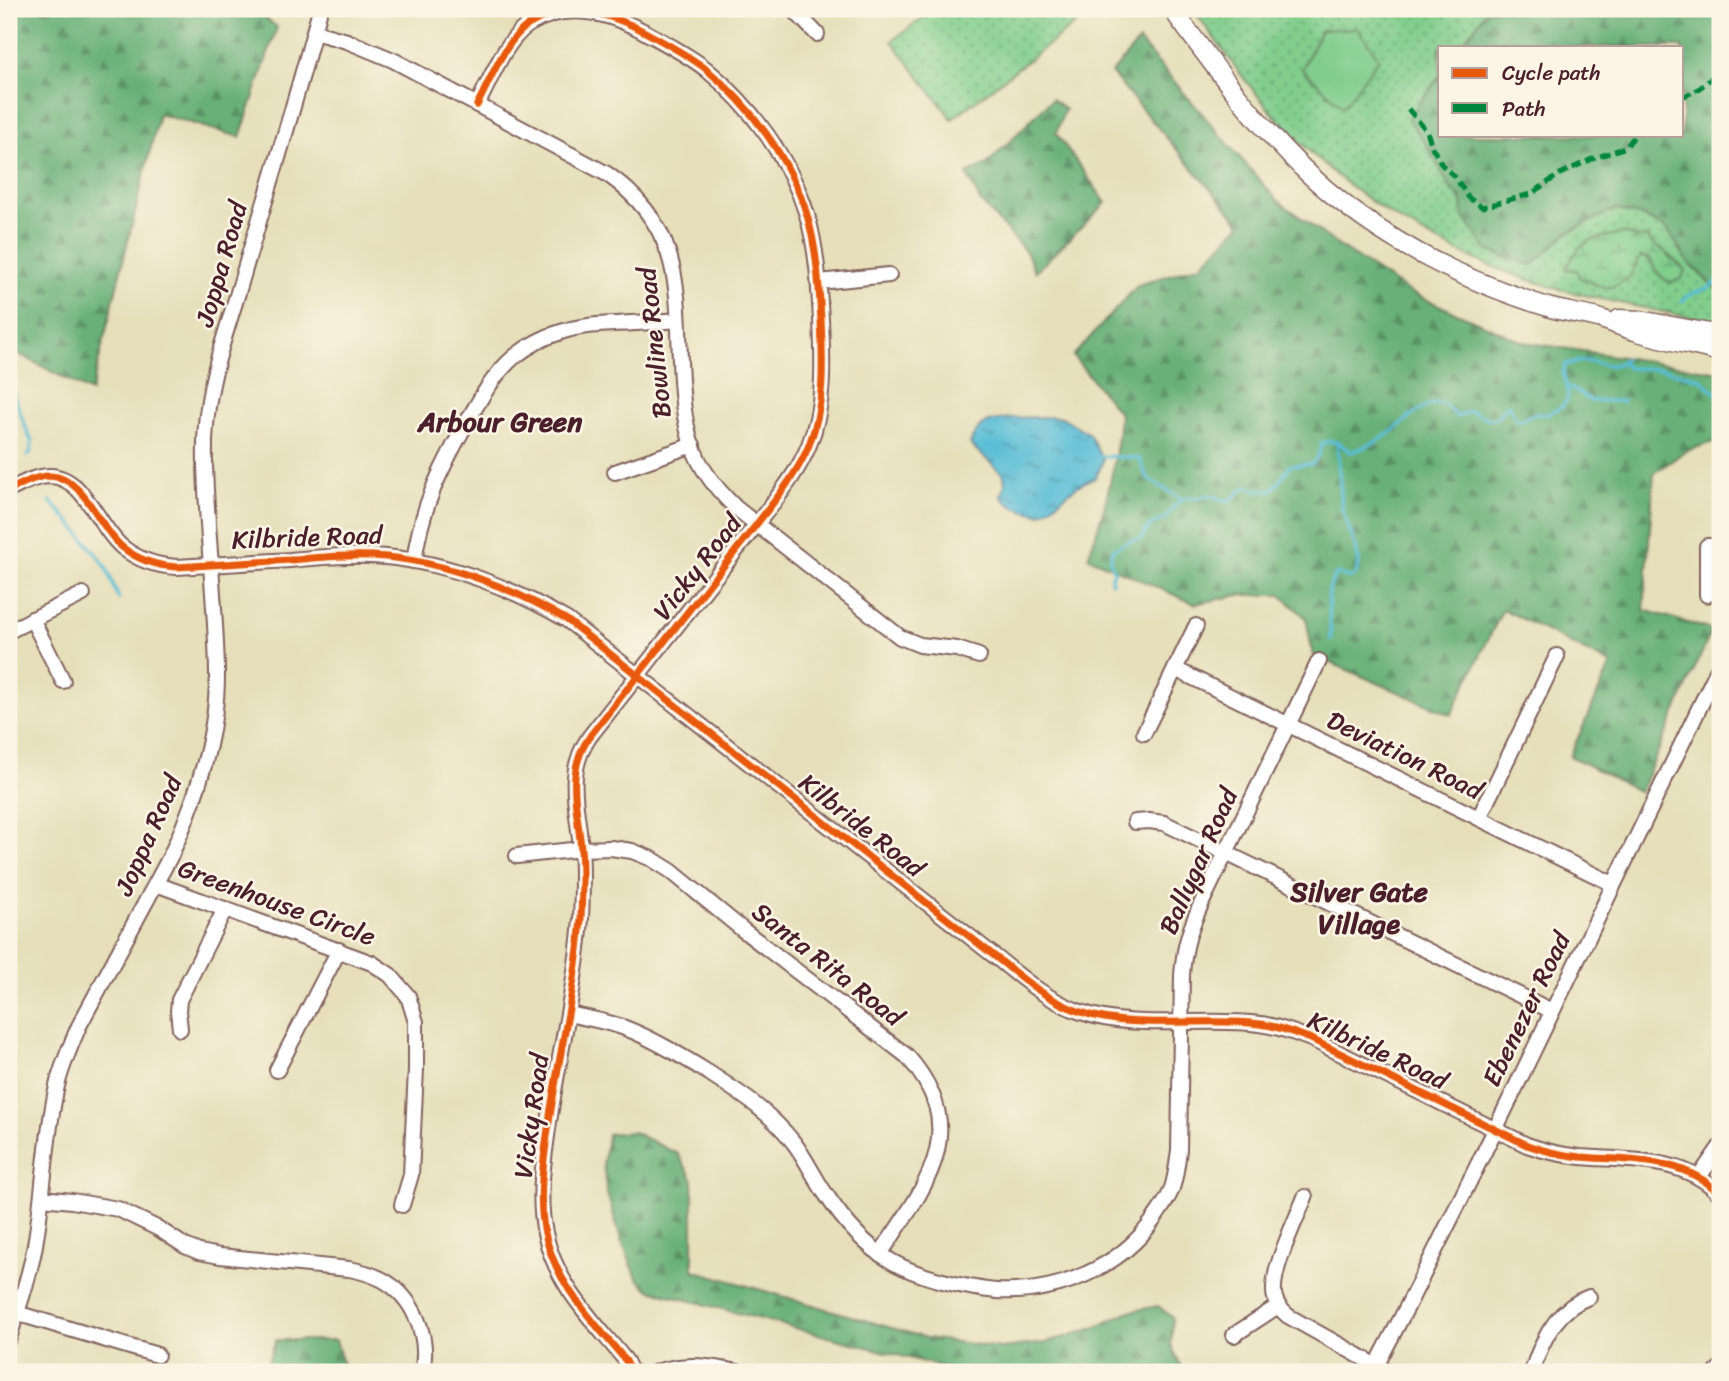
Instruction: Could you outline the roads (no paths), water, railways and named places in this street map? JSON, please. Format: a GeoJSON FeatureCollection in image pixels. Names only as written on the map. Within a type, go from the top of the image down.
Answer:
{"type":"FeatureCollection","features":[{"type":"Feature","properties":{"kind":"main road"},"geometry":{"type":"LineString","coordinates":[[1172,9],[1218,72],[1275,140],[1310,176],[1339,201],[1418,253],[1526,300],[1720,352]]}},
{"type":"Feature","properties":{"kind":"main road"},"geometry":{"type":"LineString","coordinates":[[1598,318],[1640,320],[1720,335]]}},
{"type":"Feature","properties":{"kind":"street","name":"Joppa Road"},"geometry":{"type":"LineString","coordinates":[[9,1338],[34,1249],[48,1134],[66,1055],[184,828],[198,788],[214,715],[217,673],[204,466],[208,404],[320,9]]}},
{"type":"Feature","properties":{"kind":"street"},"geometry":{"type":"LineString","coordinates":[[793,9],[817,34]]}},
{"type":"Feature","properties":{"kind":"street","name":"Vicky Road"},"geometry":{"type":"LineString","coordinates":[[477,105],[511,42],[538,19],[565,10],[578,10],[592,11],[626,22],[683,53],[706,69],[745,107],[765,133],[800,195],[812,235],[819,282],[823,366],[821,396],[816,425],[802,460],[757,525],[590,736],[575,774],[574,795],[581,849],[579,948],[542,1172],[541,1206],[549,1251],[568,1289],[596,1327],[620,1353],[631,1372]]}},
{"type":"Feature","properties":{"kind":"street","name":"Bowline Road"},"geometry":{"type":"LineString","coordinates":[[314,32],[375,52],[607,174],[634,195],[657,226],[670,257],[677,289],[688,429],[698,458],[713,485],[736,509],[900,638],[920,645],[957,649],[979,656]]}},
{"type":"Feature","properties":{"kind":"street"},"geometry":{"type":"LineString","coordinates":[[819,282],[890,275]]}},
{"type":"Feature","properties":{"kind":"street"},"geometry":{"type":"LineString","coordinates":[[414,561],[418,532],[432,488],[442,467],[489,386],[514,357],[541,340],[573,328],[678,320]]}},
{"type":"Feature","properties":{"kind":"street"},"geometry":{"type":"LineString","coordinates":[[615,472],[693,445]]}},
{"type":"Feature","properties":{"kind":"street","name":"Kilbride Road"},"geometry":{"type":"LineString","coordinates":[[9,490],[40,477],[60,477],[77,487],[112,537],[131,553],[163,567],[352,556],[387,557],[453,571],[518,594],[567,620],[980,946],[1060,1003],[1098,1017],[1121,1021],[1242,1022],[1282,1028],[1527,1144],[1578,1157],[1655,1162],[1699,1177],[1720,1194]]}},
{"type":"Feature","properties":{"kind":"street"},"geometry":{"type":"LineString","coordinates":[[1707,594],[1707,546],[1720,546]]}},
{"type":"Feature","properties":{"kind":"street"},"geometry":{"type":"LineString","coordinates":[[9,631],[83,594]]}},
{"type":"Feature","properties":{"kind":"street"},"geometry":{"type":"LineString","coordinates":[[32,619],[63,681]]}},
{"type":"Feature","properties":{"kind":"street"},"geometry":{"type":"LineString","coordinates":[[1144,733],[1196,626]]}},
{"type":"Feature","properties":{"kind":"street"},"geometry":{"type":"LineString","coordinates":[[1479,818],[1557,656]]}},
{"type":"Feature","properties":{"kind":"street","name":"Ballygar Road"},"geometry":{"type":"LineString","coordinates":[[568,1014],[622,1027],[648,1038],[692,1062],[762,1109],[793,1143],[835,1207],[863,1240],[892,1262],[921,1275],[998,1291],[1022,1290],[1070,1281],[1090,1272],[1112,1261],[1145,1232],[1171,1193],[1179,1150],[1182,975],[1187,938],[1193,920],[1319,661]]}},
{"type":"Feature","properties":{"kind":"street","name":"Ebenezer Road"},"geometry":{"type":"LineString","coordinates":[[1379,1370],[1720,665]]}},
{"type":"Feature","properties":{"kind":"street","name":"Deviation Road"},"geometry":{"type":"LineString","coordinates":[[1175,669],[1613,884]]}},
{"type":"Feature","properties":{"kind":"street"},"geometry":{"type":"LineString","coordinates":[[1135,822],[1164,823],[1552,1011]]}},
{"type":"Feature","properties":{"kind":"street","name":"Santa Rita Road"},"geometry":{"type":"LineString","coordinates":[[517,856],[611,848],[632,851],[661,864],[907,1056],[921,1071],[935,1100],[939,1119],[937,1156],[918,1196],[880,1254]]}},
{"type":"Feature","properties":{"kind":"street","name":"Greenhouse Circle"},"geometry":{"type":"LineString","coordinates":[[156,884],[372,963],[386,972],[408,996],[416,1034],[413,1140],[411,1175],[402,1205]]}},
{"type":"Feature","properties":{"kind":"street"},"geometry":{"type":"LineString","coordinates":[[180,1029],[179,1000],[225,909]]}},
{"type":"Feature","properties":{"kind":"street"},"geometry":{"type":"LineString","coordinates":[[277,1070],[339,950]]}},
{"type":"Feature","properties":{"kind":"street"},"geometry":{"type":"LineString","coordinates":[[1699,1177],[1720,1147]]}},
{"type":"Feature","properties":{"kind":"street"},"geometry":{"type":"LineString","coordinates":[[1305,1197],[1276,1272],[1273,1292],[1278,1306],[1288,1316],[1379,1370]]}},
{"type":"Feature","properties":{"kind":"street"},"geometry":{"type":"LineString","coordinates":[[42,1198],[118,1209],[140,1218],[184,1246],[199,1252],[349,1269],[382,1279],[405,1298],[422,1330],[425,1349],[422,1372]]}},
{"type":"Feature","properties":{"kind":"street"},"geometry":{"type":"LineString","coordinates":[[1532,1372],[1549,1332],[1562,1314],[1571,1305],[1589,1297]]}},
{"type":"Feature","properties":{"kind":"street"},"geometry":{"type":"LineString","coordinates":[[1234,1335],[1278,1306]]}},
{"type":"Feature","properties":{"kind":"street"},"geometry":{"type":"LineString","coordinates":[[16,1313],[157,1355]]}},
{"type":"Feature","properties":{"kind":"street"},"geometry":{"type":"LineString","coordinates":[[656,1372],[701,1365],[738,1372]]}},
{"type":"Feature","properties":{"kind":"water"},"geometry":{"type":"Polygon","coordinates":[[[1062,417],[1089,434],[1103,460],[1100,469],[1095,478],[1079,485],[1040,514],[1024,511],[1001,496],[1005,484],[1004,475],[970,444],[981,426],[995,420],[1062,417]]]}},
{"type":"Feature","properties":{"kind":"waterway"},"geometry":{"type":"LineString","coordinates":[[1682,301],[1720,279]]}},
{"type":"Feature","properties":{"kind":"waterway"},"geometry":{"type":"LineString","coordinates":[[1098,456],[1139,458],[1147,478],[1181,499],[1210,495],[1230,500],[1247,486],[1255,490],[1270,491],[1292,465],[1312,464],[1322,443],[1334,442],[1350,452],[1382,438],[1416,412],[1430,405],[1444,405],[1457,417],[1470,411],[1494,419],[1506,406],[1509,406],[1518,421],[1533,414],[1548,414],[1567,400],[1563,372],[1566,364],[1590,361],[1615,365],[1625,359]]}},
{"type":"Feature","properties":{"kind":"waterway"},"geometry":{"type":"LineString","coordinates":[[1621,363],[1629,368],[1663,369],[1701,379],[1720,397]]}},
{"type":"Feature","properties":{"kind":"waterway"},"geometry":{"type":"LineString","coordinates":[[9,386],[32,441],[28,456]]}},
{"type":"Feature","properties":{"kind":"waterway"},"geometry":{"type":"LineString","coordinates":[[1569,388],[1591,401],[1623,401]]}},
{"type":"Feature","properties":{"kind":"waterway"},"geometry":{"type":"LineString","coordinates":[[1331,640],[1328,605],[1332,580],[1337,574],[1351,578],[1356,574],[1359,563],[1342,509],[1337,442]]}},
{"type":"Feature","properties":{"kind":"waterway"},"geometry":{"type":"LineString","coordinates":[[1112,582],[1114,571],[1110,560],[1113,549],[1141,539],[1149,526],[1164,519],[1181,499]]}},
{"type":"Feature","properties":{"kind":"waterway"},"geometry":{"type":"LineString","coordinates":[[50,501],[105,565],[119,599]]}},
{"type":"Feature","properties":{"kind":"district","name":"Arbour Green"},"geometry":{"type":"Point","coordinates":[500,421]}},
{"type":"Feature","properties":{"kind":"district","name":"Silver Gate Village"},"geometry":{"type":"Point","coordinates":[1359,907]}}]}
